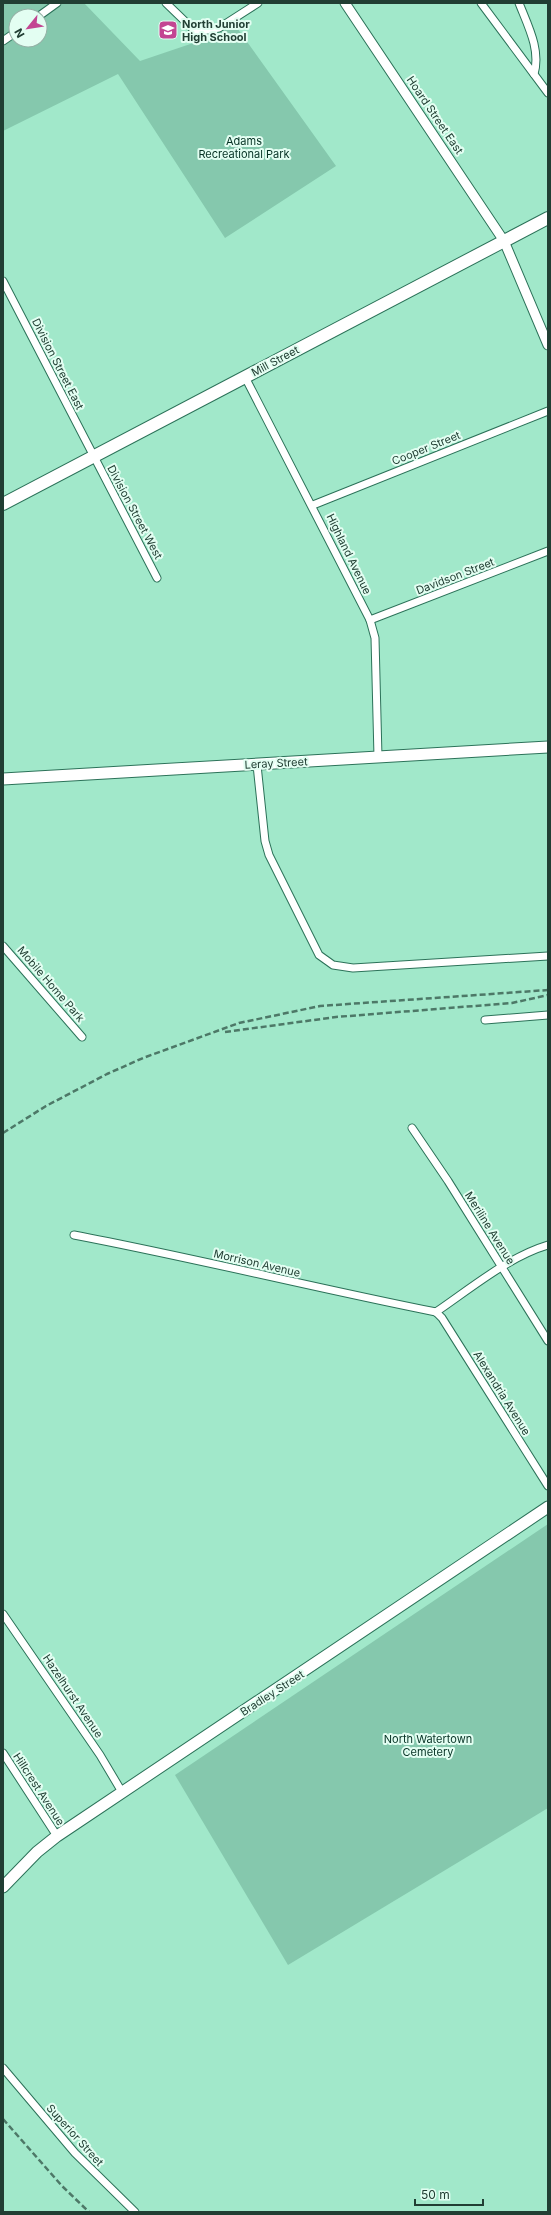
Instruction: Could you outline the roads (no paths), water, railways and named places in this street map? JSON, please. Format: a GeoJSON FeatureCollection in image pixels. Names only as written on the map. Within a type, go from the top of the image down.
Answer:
{"type":"FeatureCollection","features":[{"type":"Feature","properties":{"kind":"highway","name":"Mill Street"},"geometry":{"type":"LineString","coordinates":[[3,504],[548,218]]}},
{"type":"Feature","properties":{"kind":"main road","name":"Leray Street"},"geometry":{"type":"LineString","coordinates":[[3,780],[548,747]]}},
{"type":"Feature","properties":{"kind":"main road","name":"Bradley Street"},"geometry":{"type":"LineString","coordinates":[[3,1886],[37,1852],[57,1836],[548,1508]]}},
{"type":"Feature","properties":{"kind":"street"},"geometry":{"type":"LineString","coordinates":[[48,10],[57,3]]}},
{"type":"Feature","properties":{"kind":"street"},"geometry":{"type":"LineString","coordinates":[[166,3],[196,32],[219,28],[258,3]]}},
{"type":"Feature","properties":{"kind":"street","name":"Hoard Street East"},"geometry":{"type":"LineString","coordinates":[[345,3],[504,241],[548,345]]}},
{"type":"Feature","properties":{"kind":"street"},"geometry":{"type":"LineString","coordinates":[[481,3],[548,93]]}},
{"type":"Feature","properties":{"kind":"street"},"geometry":{"type":"LineString","coordinates":[[519,3],[534,44],[537,62],[534,74]]}},
{"type":"Feature","properties":{"kind":"street","name":"Division Street East"},"geometry":{"type":"LineString","coordinates":[[3,281],[93,457]]}},
{"type":"Feature","properties":{"kind":"street","name":"Highland Avenue"},"geometry":{"type":"LineString","coordinates":[[245,377],[313,505],[370,620],[375,638],[378,757]]}},
{"type":"Feature","properties":{"kind":"street","name":"Cooper Street"},"geometry":{"type":"LineString","coordinates":[[313,505],[548,411]]}},
{"type":"Feature","properties":{"kind":"street","name":"Division Street West"},"geometry":{"type":"LineString","coordinates":[[93,457],[157,578]]}},
{"type":"Feature","properties":{"kind":"street","name":"Davidson Street"},"geometry":{"type":"LineString","coordinates":[[370,620],[548,551]]}},
{"type":"Feature","properties":{"kind":"street"},"geometry":{"type":"LineString","coordinates":[[257,765],[265,841],[269,855],[319,955],[333,965],[353,968],[548,956]]}},
{"type":"Feature","properties":{"kind":"street","name":"Mobile Home Park"},"geometry":{"type":"LineString","coordinates":[[3,946],[82,1037]]}},
{"type":"Feature","properties":{"kind":"street"},"geometry":{"type":"LineString","coordinates":[[486,1020],[548,1015]]}},
{"type":"Feature","properties":{"kind":"street","name":"Meriline Avenue"},"geometry":{"type":"LineString","coordinates":[[412,1128],[448,1181],[548,1341]]}},
{"type":"Feature","properties":{"kind":"street","name":"Morrison Avenue"},"geometry":{"type":"LineString","coordinates":[[74,1235],[151,1250],[256,1275],[436,1312]]}},
{"type":"Feature","properties":{"kind":"street"},"geometry":{"type":"LineString","coordinates":[[436,1312],[502,1268],[536,1248],[548,1245]]}},
{"type":"Feature","properties":{"kind":"street","name":"Alexandria Avenue"},"geometry":{"type":"LineString","coordinates":[[436,1312],[442,1318],[548,1486]]}},
{"type":"Feature","properties":{"kind":"street","name":"Hazelhurst Avenue"},"geometry":{"type":"LineString","coordinates":[[3,1614],[100,1755],[122,1792]]}},
{"type":"Feature","properties":{"kind":"street","name":"Hillcrest Avenue"},"geometry":{"type":"LineString","coordinates":[[3,1753],[57,1836]]}},
{"type":"Feature","properties":{"kind":"street","name":"Superior Street"},"geometry":{"type":"LineString","coordinates":[[3,2068],[75,2153],[135,2212]]}},
{"type":"Feature","properties":{"kind":"railway"},"geometry":{"type":"LineString","coordinates":[[3,1133],[46,1106],[107,1074],[143,1058],[239,1023],[320,1006],[548,990]]}},
{"type":"Feature","properties":{"kind":"railway"},"geometry":{"type":"LineString","coordinates":[[225,1032],[336,1017],[512,1003],[548,995]]}},
{"type":"Feature","properties":{"kind":"railway"},"geometry":{"type":"LineString","coordinates":[[3,2119],[62,2186],[89,2212]]}},
{"type":"Feature","properties":{"kind":"place","name":"North Junior High School"},"geometry":{"type":"Point","coordinates":[168,30]}},
{"type":"Feature","properties":{"kind":"park label","name":"Adams Recreational Park"},"geometry":{"type":"Point","coordinates":[244,147]}},
{"type":"Feature","properties":{"kind":"park label","name":"North Watertown Cemetery"},"geometry":{"type":"Point","coordinates":[428,1745]}}]}
